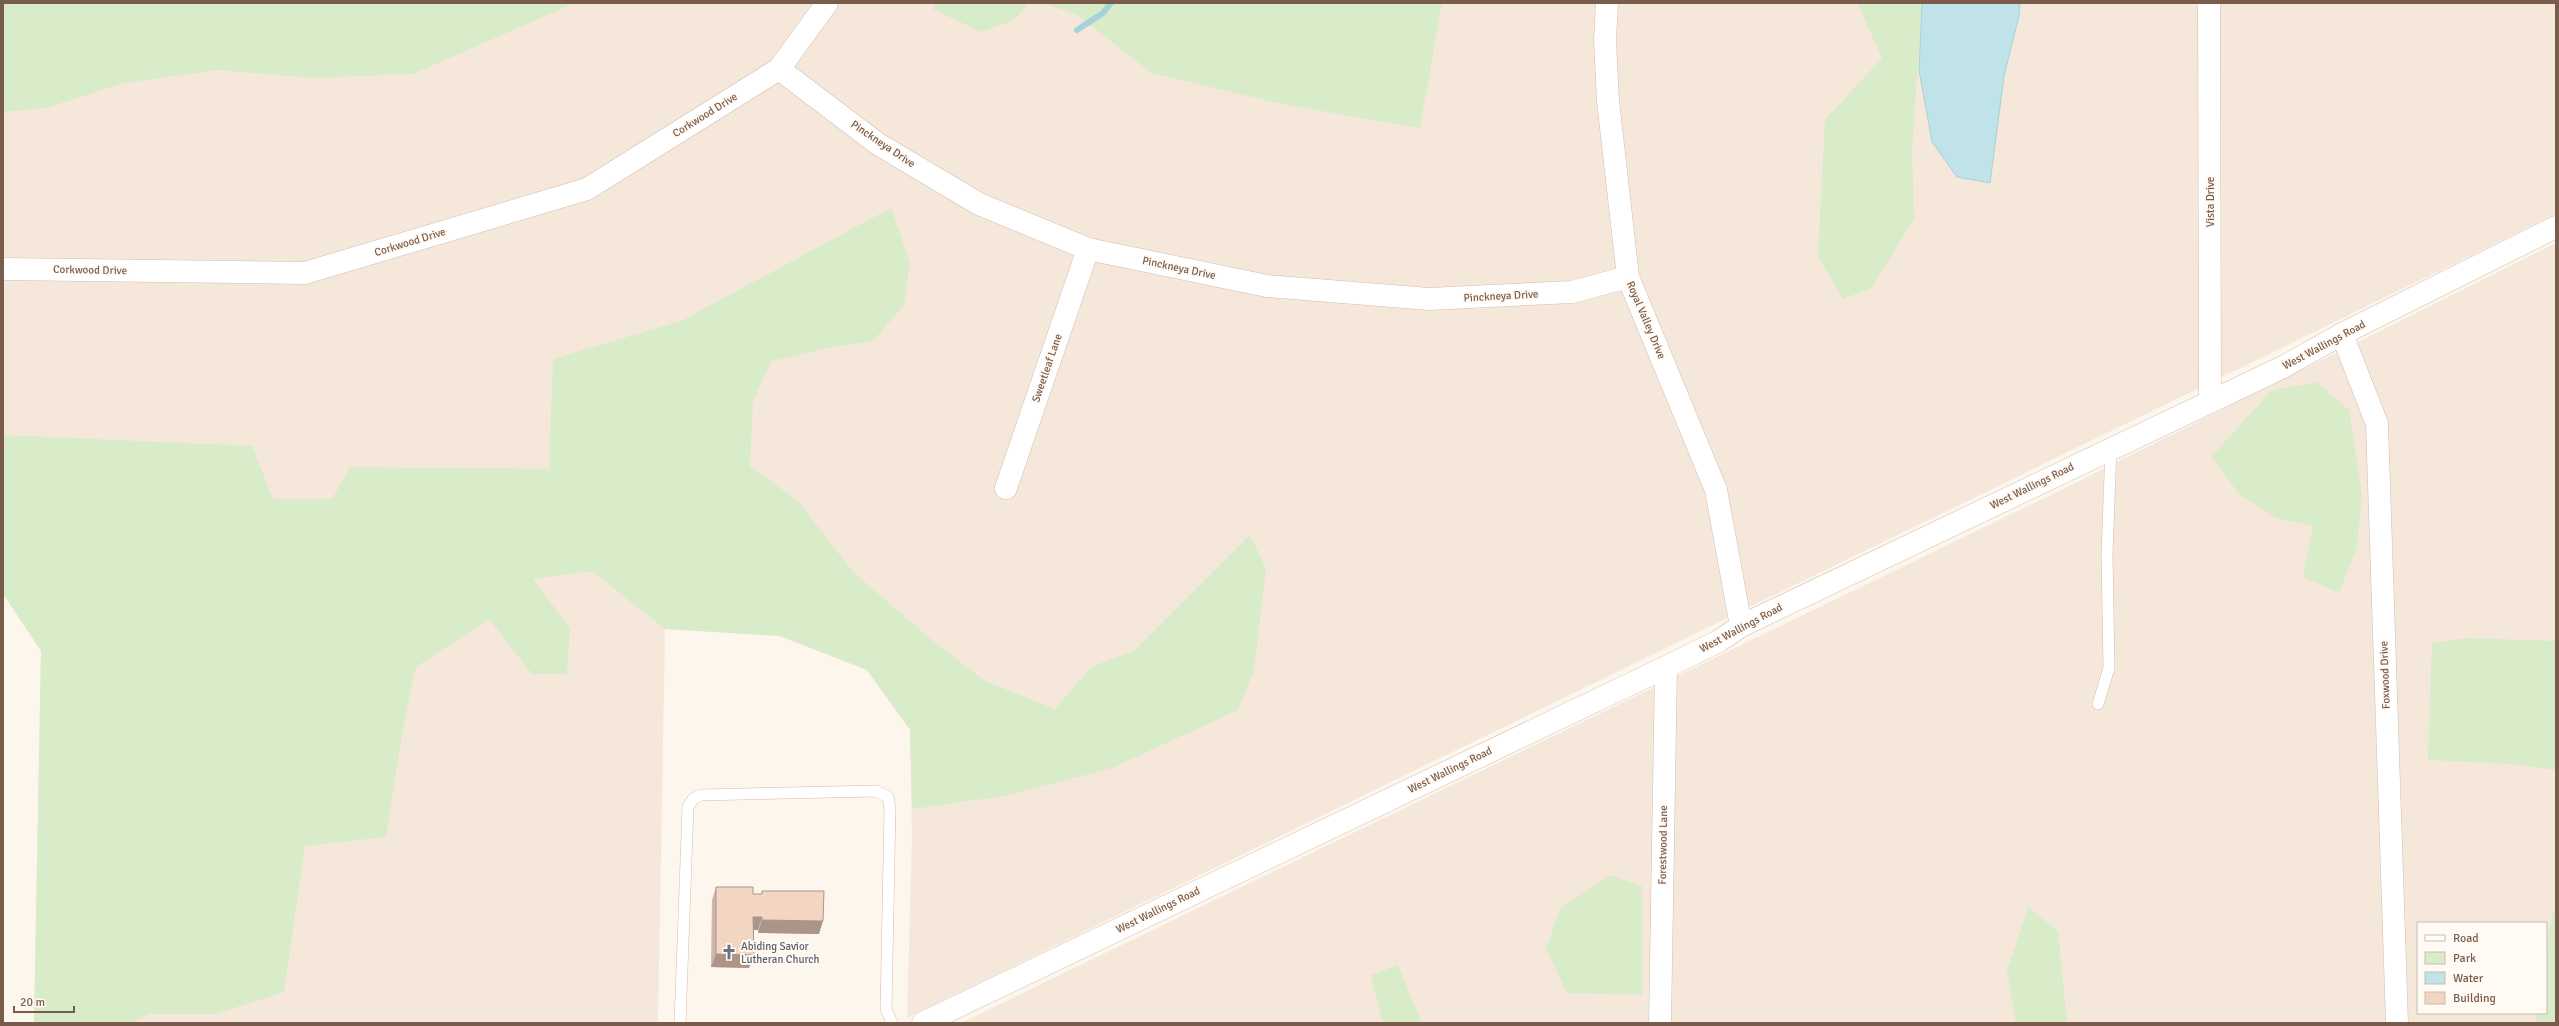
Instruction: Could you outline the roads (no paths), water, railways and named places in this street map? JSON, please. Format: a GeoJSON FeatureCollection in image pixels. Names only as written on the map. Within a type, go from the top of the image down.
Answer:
{"type":"FeatureCollection","features":[{"type":"Feature","properties":{"kind":"street"},"geometry":{"type":"LineString","coordinates":[[779,69],[827,3]]}},
{"type":"Feature","properties":{"kind":"street","name":"Royal Valley Drive"},"geometry":{"type":"LineString","coordinates":[[1607,3],[1605,40],[1608,101],[1628,277],[1716,490],[1741,626]]}},
{"type":"Feature","properties":{"kind":"street","name":"Vista Drive"},"geometry":{"type":"LineString","coordinates":[[2209,3],[2210,400]]}},
{"type":"Feature","properties":{"kind":"street","name":"Pinckneya Drive"},"geometry":{"type":"LineString","coordinates":[[779,69],[878,144],[979,204],[1088,249],[1267,286],[1429,299],[1572,292],[1628,277]]}},
{"type":"Feature","properties":{"kind":"street","name":"Corkwood Drive"},"geometry":{"type":"LineString","coordinates":[[3,269],[305,273],[587,189],[779,69]]}},
{"type":"Feature","properties":{"kind":"street","name":"West Wallings Road"},"geometry":{"type":"LineString","coordinates":[[923,1023],[1666,667],[1719,641],[1741,626],[2210,400],[2283,367],[2342,334],[2556,227]]}},
{"type":"Feature","properties":{"kind":"street","name":"Sweetleaf Lane"},"geometry":{"type":"LineString","coordinates":[[1006,488],[1088,249]]}},
{"type":"Feature","properties":{"kind":"street","name":"Foxwood Drive"},"geometry":{"type":"LineString","coordinates":[[2342,334],[2377,424],[2397,1023]]}},
{"type":"Feature","properties":{"kind":"street","name":"Forestwood Lane"},"geometry":{"type":"LineString","coordinates":[[1660,1023],[1666,667]]}},
{"type":"Feature","properties":{"kind":"lane"},"geometry":{"type":"LineString","coordinates":[[2098,704],[2109,668],[2107,554],[2111,448]]}},
{"type":"Feature","properties":{"kind":"lane"},"geometry":{"type":"LineString","coordinates":[[680,1023],[688,807],[693,799],[701,795],[876,791],[888,797],[890,808],[886,1009],[892,1023]]}},
{"type":"Feature","properties":{"kind":"water"},"geometry":{"type":"Polygon","coordinates":[[[1922,3],[2020,3],[2019,16],[2004,76],[1990,183],[1957,177],[1932,142],[1919,70],[1922,3]]]}},
{"type":"Feature","properties":{"kind":"waterway"},"geometry":{"type":"LineString","coordinates":[[1077,30],[1103,13],[1111,3]]}},
{"type":"Feature","properties":{"kind":"place","name":"Abiding Savior Lutheran Church"},"geometry":{"type":"Point","coordinates":[729,952]}}]}
